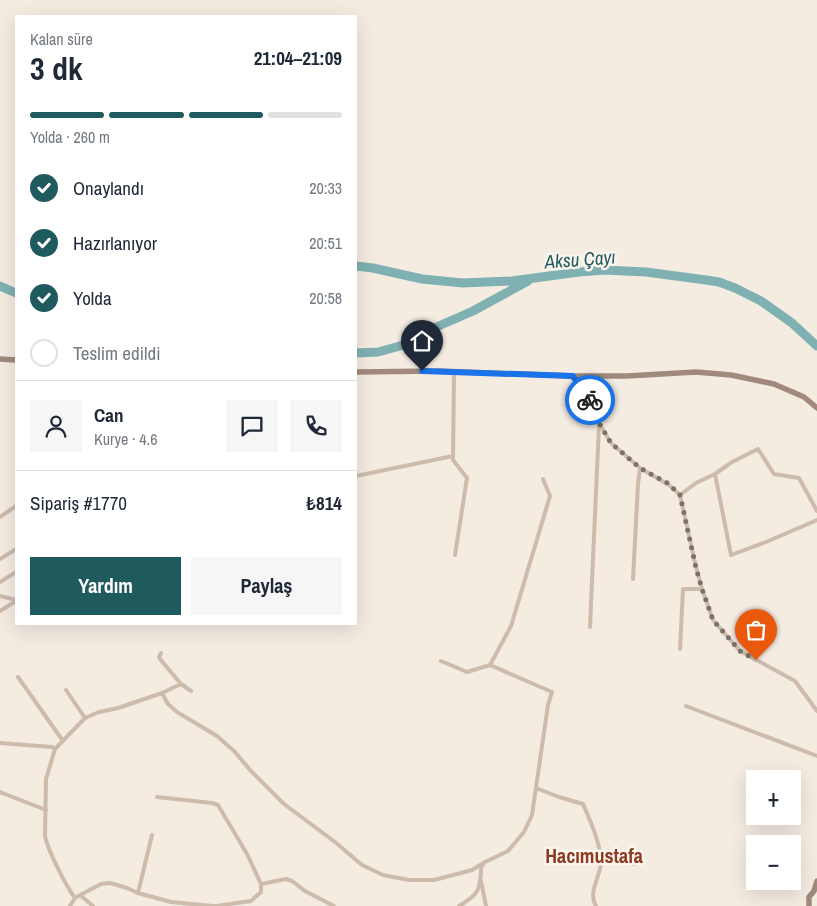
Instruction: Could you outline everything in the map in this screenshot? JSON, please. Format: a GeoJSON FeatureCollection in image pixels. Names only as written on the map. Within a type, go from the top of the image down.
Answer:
{"type":"FeatureCollection","features":[{"type":"Feature","properties":{"kind":"street"},"geometry":{"type":"LineString","coordinates":[[0,359],[15,360]]}},
{"type":"Feature","properties":{"kind":"street"},"geometry":{"type":"LineString","coordinates":[[357,372],[439,371],[573,376],[627,376],[696,372],[732,376],[774,384],[804,397],[817,408]]}},
{"type":"Feature","properties":{"kind":"street"},"geometry":{"type":"LineString","coordinates":[[454,372],[454,460],[467,478],[456,555]]}},
{"type":"Feature","properties":{"kind":"street"},"geometry":{"type":"LineString","coordinates":[[573,376],[586,391],[599,423],[611,443],[640,468],[669,484],[680,495],[702,589],[713,620],[740,651],[795,681],[817,710]]}},
{"type":"Feature","properties":{"kind":"street"},"geometry":{"type":"LineString","coordinates":[[590,627],[599,423]]}},
{"type":"Feature","properties":{"kind":"street"},"geometry":{"type":"LineString","coordinates":[[680,495],[696,483],[758,449],[774,474],[799,478],[817,511]]}},
{"type":"Feature","properties":{"kind":"street"},"geometry":{"type":"LineString","coordinates":[[357,476],[454,456]]}},
{"type":"Feature","properties":{"kind":"street"},"geometry":{"type":"LineString","coordinates":[[633,579],[640,468]]}},
{"type":"Feature","properties":{"kind":"street"},"geometry":{"type":"LineString","coordinates":[[715,474],[731,555],[817,520]]}},
{"type":"Feature","properties":{"kind":"street"},"geometry":{"type":"LineString","coordinates":[[490,665],[511,626],[550,496],[543,479]]}},
{"type":"Feature","properties":{"kind":"street"},"geometry":{"type":"LineString","coordinates":[[0,517],[15,507]]}},
{"type":"Feature","properties":{"kind":"street"},"geometry":{"type":"LineString","coordinates":[[0,559],[15,550]]}},
{"type":"Feature","properties":{"kind":"street"},"geometry":{"type":"LineString","coordinates":[[0,582],[15,573]]}},
{"type":"Feature","properties":{"kind":"street"},"geometry":{"type":"LineString","coordinates":[[680,648],[683,589],[702,589]]}},
{"type":"Feature","properties":{"kind":"street"},"geometry":{"type":"LineString","coordinates":[[0,596],[15,600]]}},
{"type":"Feature","properties":{"kind":"street"},"geometry":{"type":"LineString","coordinates":[[0,611],[15,601]]}},
{"type":"Feature","properties":{"kind":"street"},"geometry":{"type":"LineString","coordinates":[[161,653],[160,660],[181,684],[191,691]]}},
{"type":"Feature","properties":{"kind":"street"},"geometry":{"type":"LineString","coordinates":[[162,693],[168,704],[176,712],[216,736],[234,751],[284,804],[362,865],[384,875],[409,880],[434,880],[472,870],[508,851],[524,832],[532,815],[548,705],[552,692],[490,665],[467,672],[440,661]]}},
{"type":"Feature","properties":{"kind":"street"},"geometry":{"type":"LineString","coordinates":[[18,677],[62,741]]}},
{"type":"Feature","properties":{"kind":"street"},"geometry":{"type":"LineString","coordinates":[[76,898],[70,892],[45,836],[46,779],[55,749],[84,718],[162,693],[181,684]]}},
{"type":"Feature","properties":{"kind":"street"},"geometry":{"type":"LineString","coordinates":[[66,690],[84,718]]}},
{"type":"Feature","properties":{"kind":"street"},"geometry":{"type":"LineString","coordinates":[[686,706],[817,756]]}},
{"type":"Feature","properties":{"kind":"street"},"geometry":{"type":"LineString","coordinates":[[0,743],[52,747],[55,749]]}},
{"type":"Feature","properties":{"kind":"street"},"geometry":{"type":"LineString","coordinates":[[536,788],[559,798],[583,804],[593,827],[600,851],[601,864],[592,897],[596,906]]}},
{"type":"Feature","properties":{"kind":"street"},"geometry":{"type":"LineString","coordinates":[[0,792],[46,810]]}},
{"type":"Feature","properties":{"kind":"street"},"geometry":{"type":"LineString","coordinates":[[70,906],[80,895],[101,884],[110,883],[171,902],[214,906],[251,901],[261,892],[261,884],[247,854],[218,805],[157,797]]}},
{"type":"Feature","properties":{"kind":"street"},"geometry":{"type":"LineString","coordinates":[[138,893],[152,835]]}},
{"type":"Feature","properties":{"kind":"street"},"geometry":{"type":"LineString","coordinates":[[600,859],[634,864]]}},
{"type":"Feature","properties":{"kind":"street"},"geometry":{"type":"LineString","coordinates":[[485,862],[481,867],[481,879],[486,906]]}},
{"type":"Feature","properties":{"kind":"street"},"geometry":{"type":"LineString","coordinates":[[261,884],[286,879],[334,906]]}},
{"type":"Feature","properties":{"kind":"street"},"geometry":{"type":"LineString","coordinates":[[459,906],[474,896],[481,879]]}},
{"type":"Feature","properties":{"kind":"street"},"geometry":{"type":"LineString","coordinates":[[809,906],[809,897],[814,891],[817,882]]}},
{"type":"Feature","properties":{"kind":"street"},"geometry":{"type":"LineString","coordinates":[[80,895],[93,906]]}},
{"type":"Feature","properties":{"kind":"waterway","name":"Aksu Çayı"},"geometry":{"type":"LineString","coordinates":[[357,266],[422,279],[463,283],[512,281],[604,270],[646,272],[719,282],[761,301],[792,323],[817,346]]}},
{"type":"Feature","properties":{"kind":"waterway"},"geometry":{"type":"LineString","coordinates":[[357,353],[378,352],[400,346],[425,332],[473,311],[528,281]]}},
{"type":"Feature","properties":{"kind":"waterway","name":"Aksu Çayı"},"geometry":{"type":"LineString","coordinates":[[0,286],[15,293]]}},
{"type":"Feature","properties":{"kind":"way so far"},"geometry":{"type":"LineString","coordinates":[[590,400],[599,423],[611,443],[640,468],[669,484],[680,495],[696,568],[713,620],[740,651],[756,660]]}},
{"type":"Feature","properties":{"kind":"district","name":"Hacımustafa"},"geometry":{"type":"Point","coordinates":[594,855]}},
{"type":"Feature","properties":{"kind":"route"},"geometry":{"type":"LineString","coordinates":[[422,371],[573,376],[586,391],[590,400]]}}]}
